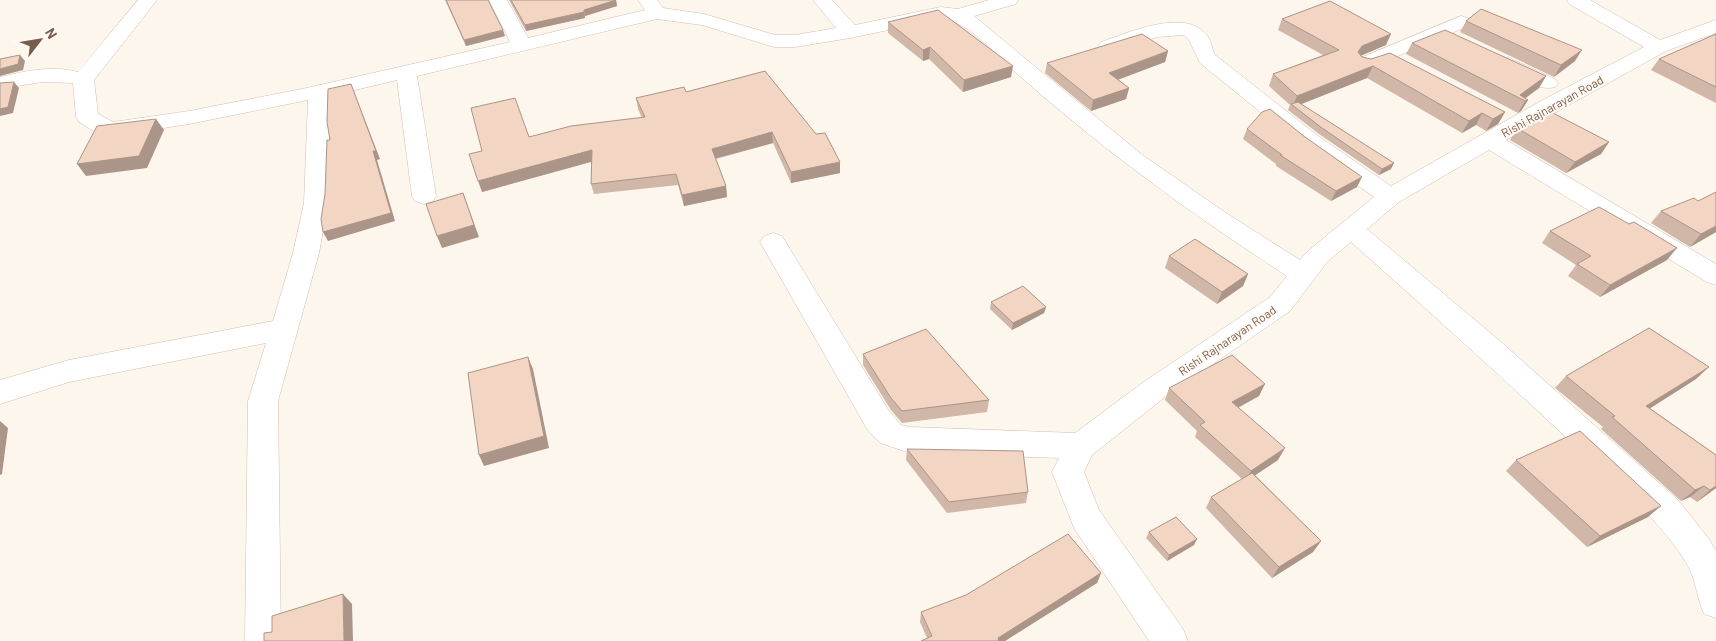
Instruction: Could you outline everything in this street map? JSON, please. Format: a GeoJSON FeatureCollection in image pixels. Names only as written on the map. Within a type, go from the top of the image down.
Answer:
{"type":"FeatureCollection","features":[{"type":"Feature","properties":{"kind":"street"},"geometry":{"type":"LineString","coordinates":[[148,0],[83,79],[87,118],[103,127],[113,129],[262,104],[319,92],[522,46],[652,6],[774,41],[795,41],[850,32],[941,13],[958,16],[973,24],[1025,70],[1134,160],[1217,219],[1303,274]]}},
{"type":"Feature","properties":{"kind":"street"},"geometry":{"type":"LineString","coordinates":[[498,0],[522,46]]}},
{"type":"Feature","properties":{"kind":"street"},"geometry":{"type":"LineString","coordinates":[[822,0],[850,32]]}},
{"type":"Feature","properties":{"kind":"street"},"geometry":{"type":"LineString","coordinates":[[958,16],[1009,0]]}},
{"type":"Feature","properties":{"kind":"street"},"geometry":{"type":"LineString","coordinates":[[1576,0],[1660,47]]}},
{"type":"Feature","properties":{"kind":"street"},"geometry":{"type":"LineString","coordinates":[[1365,63],[1461,22]]}},
{"type":"Feature","properties":{"kind":"street"},"geometry":{"type":"LineString","coordinates":[[1085,53],[1176,26],[1191,30],[1198,37],[1201,51],[1207,59],[1310,141],[1390,197]]}},
{"type":"Feature","properties":{"kind":"street","name":"Rishi Rajnarayan Road"},"geometry":{"type":"LineString","coordinates":[[1170,641],[1086,518],[1068,472],[1081,446],[1155,389],[1280,304],[1318,256],[1390,197],[1490,141],[1508,118],[1660,47],[1716,26]]}},
{"type":"Feature","properties":{"kind":"street"},"geometry":{"type":"LineString","coordinates":[[1439,32],[1464,43]]}},
{"type":"Feature","properties":{"kind":"street"},"geometry":{"type":"LineString","coordinates":[[1386,54],[1412,68]]}},
{"type":"Feature","properties":{"kind":"street"},"geometry":{"type":"LineString","coordinates":[[1490,55],[1548,83]]}},
{"type":"Feature","properties":{"kind":"street"},"geometry":{"type":"LineString","coordinates":[[1025,70],[1049,62]]}},
{"type":"Feature","properties":{"kind":"street"},"geometry":{"type":"LineString","coordinates":[[406,72],[424,196]]}},
{"type":"Feature","properties":{"kind":"street"},"geometry":{"type":"LineString","coordinates":[[0,83],[40,75],[65,74],[83,79]]}},
{"type":"Feature","properties":{"kind":"street"},"geometry":{"type":"LineString","coordinates":[[263,641],[263,401],[306,253],[316,203],[319,92]]}},
{"type":"Feature","properties":{"kind":"street"},"geometry":{"type":"LineString","coordinates":[[1490,141],[1716,276]]}},
{"type":"Feature","properties":{"kind":"street"},"geometry":{"type":"LineString","coordinates":[[1350,229],[1490,348],[1666,510],[1697,550],[1710,573],[1716,602]]}},
{"type":"Feature","properties":{"kind":"street"},"geometry":{"type":"LineString","coordinates":[[773,242],[878,420],[891,434],[910,440],[1081,446]]}},
{"type":"Feature","properties":{"kind":"street"},"geometry":{"type":"LineString","coordinates":[[0,392],[68,371],[283,329]]}},
{"type":"Feature","properties":{"kind":"building"},"geometry":{"type":"Polygon","coordinates":[[[446,0],[488,0],[503,30],[464,40],[446,0]]]}},
{"type":"Feature","properties":{"kind":"building"},"geometry":{"type":"Polygon","coordinates":[[[511,0],[616,0],[584,10],[584,12],[525,25],[511,0]]]}},
{"type":"Feature","properties":{"kind":"building"},"geometry":{"type":"Polygon","coordinates":[[[1330,1],[1391,34],[1362,46],[1358,52],[1362,57],[1371,59],[1390,53],[1505,112],[1493,119],[1482,113],[1469,121],[1373,66],[1297,96],[1273,74],[1339,50],[1282,19],[1330,1]]]}},
{"type":"Feature","properties":{"kind":"building"},"geometry":{"type":"Polygon","coordinates":[[[1481,9],[1582,50],[1561,65],[1466,21],[1481,9]]]}},
{"type":"Feature","properties":{"kind":"building"},"geometry":{"type":"Polygon","coordinates":[[[938,10],[1013,66],[964,80],[930,47],[923,50],[888,22],[938,10]]]}},
{"type":"Feature","properties":{"kind":"building"},"geometry":{"type":"Polygon","coordinates":[[[1445,30],[1546,76],[1520,95],[1528,100],[1525,101],[1412,43],[1445,30]]]}},
{"type":"Feature","properties":{"kind":"building"},"geometry":{"type":"Polygon","coordinates":[[[1142,34],[1168,51],[1109,73],[1129,88],[1093,100],[1047,63],[1142,34]]]}},
{"type":"Feature","properties":{"kind":"building"},"geometry":{"type":"Polygon","coordinates":[[[1716,34],[1716,87],[1659,59],[1716,34]]]}},
{"type":"Feature","properties":{"kind":"building"},"geometry":{"type":"Polygon","coordinates":[[[20,55],[18,64],[0,69],[0,59],[20,55]]]}},
{"type":"Feature","properties":{"kind":"building"},"geometry":{"type":"Polygon","coordinates":[[[765,71],[816,134],[825,133],[840,162],[791,172],[772,132],[712,149],[726,186],[682,195],[676,174],[591,184],[592,150],[478,181],[469,154],[482,151],[471,108],[515,98],[529,137],[571,126],[645,117],[636,98],[684,87],[686,92],[765,71]]]}},
{"type":"Feature","properties":{"kind":"building"},"geometry":{"type":"Polygon","coordinates":[[[14,82],[8,107],[0,109],[0,83],[14,82]]]}},
{"type":"Feature","properties":{"kind":"building"},"geometry":{"type":"Polygon","coordinates":[[[351,84],[376,151],[373,151],[391,213],[323,232],[321,219],[325,194],[327,140],[330,140],[327,122],[328,89],[351,84]]]}},
{"type":"Feature","properties":{"kind":"building"},"geometry":{"type":"Polygon","coordinates":[[[1298,102],[1394,163],[1382,169],[1322,128],[1291,104],[1298,102]]]}},
{"type":"Feature","properties":{"kind":"building"},"geometry":{"type":"Polygon","coordinates":[[[1270,109],[1305,137],[1362,177],[1336,191],[1280,155],[1282,155],[1247,129],[1262,112],[1270,109]]]}},
{"type":"Feature","properties":{"kind":"building"},"geometry":{"type":"Polygon","coordinates":[[[1549,111],[1609,142],[1575,162],[1517,128],[1549,111]]]}},
{"type":"Feature","properties":{"kind":"building"},"geometry":{"type":"Polygon","coordinates":[[[156,119],[139,156],[77,164],[97,126],[156,119]]]}},
{"type":"Feature","properties":{"kind":"building"},"geometry":{"type":"Polygon","coordinates":[[[1716,192],[1716,226],[1701,234],[1661,211],[1694,198],[1698,201],[1716,192]]]}},
{"type":"Feature","properties":{"kind":"building"},"geometry":{"type":"Polygon","coordinates":[[[463,193],[474,225],[437,236],[426,204],[463,193]]]}},
{"type":"Feature","properties":{"kind":"building"},"geometry":{"type":"Polygon","coordinates":[[[1599,207],[1629,224],[1634,222],[1677,248],[1610,285],[1577,264],[1591,256],[1550,231],[1599,207]]]}},
{"type":"Feature","properties":{"kind":"building"},"geometry":{"type":"Polygon","coordinates":[[[1195,239],[1248,274],[1222,292],[1169,256],[1195,239]]]}},
{"type":"Feature","properties":{"kind":"building"},"geometry":{"type":"Polygon","coordinates":[[[1023,286],[1046,307],[1013,323],[991,302],[1023,286]]]}},
{"type":"Feature","properties":{"kind":"building"},"geometry":{"type":"Polygon","coordinates":[[[1649,328],[1709,367],[1646,406],[1716,455],[1716,486],[1710,490],[1704,486],[1695,490],[1612,417],[1615,416],[1566,376],[1649,328]]]}},
{"type":"Feature","properties":{"kind":"building"},"geometry":{"type":"Polygon","coordinates":[[[926,329],[989,400],[902,411],[891,398],[863,354],[926,329]]]}},
{"type":"Feature","properties":{"kind":"building"},"geometry":{"type":"Polygon","coordinates":[[[1232,355],[1265,384],[1232,402],[1285,448],[1251,471],[1200,425],[1205,422],[1169,388],[1232,355]]]}},
{"type":"Feature","properties":{"kind":"building"},"geometry":{"type":"Polygon","coordinates":[[[528,357],[544,436],[479,455],[468,373],[528,357]]]}},
{"type":"Feature","properties":{"kind":"building"},"geometry":{"type":"Polygon","coordinates":[[[1580,431],[1661,506],[1600,536],[1516,460],[1580,431]]]}},
{"type":"Feature","properties":{"kind":"building"},"geometry":{"type":"Polygon","coordinates":[[[907,449],[1023,451],[1028,492],[949,502],[907,449]]]}},
{"type":"Feature","properties":{"kind":"building"},"geometry":{"type":"Polygon","coordinates":[[[1252,473],[1321,541],[1279,567],[1211,497],[1252,473]]]}},
{"type":"Feature","properties":{"kind":"building"},"geometry":{"type":"Polygon","coordinates":[[[1176,517],[1197,539],[1169,555],[1149,532],[1176,517]]]}},
{"type":"Feature","properties":{"kind":"building"},"geometry":{"type":"Polygon","coordinates":[[[1068,534],[1101,573],[998,638],[999,641],[921,641],[932,636],[921,612],[966,595],[1068,534]]]}},
{"type":"Feature","properties":{"kind":"building"},"geometry":{"type":"Polygon","coordinates":[[[343,594],[344,641],[264,641],[264,633],[272,632],[272,616],[343,594]]]}}]}
